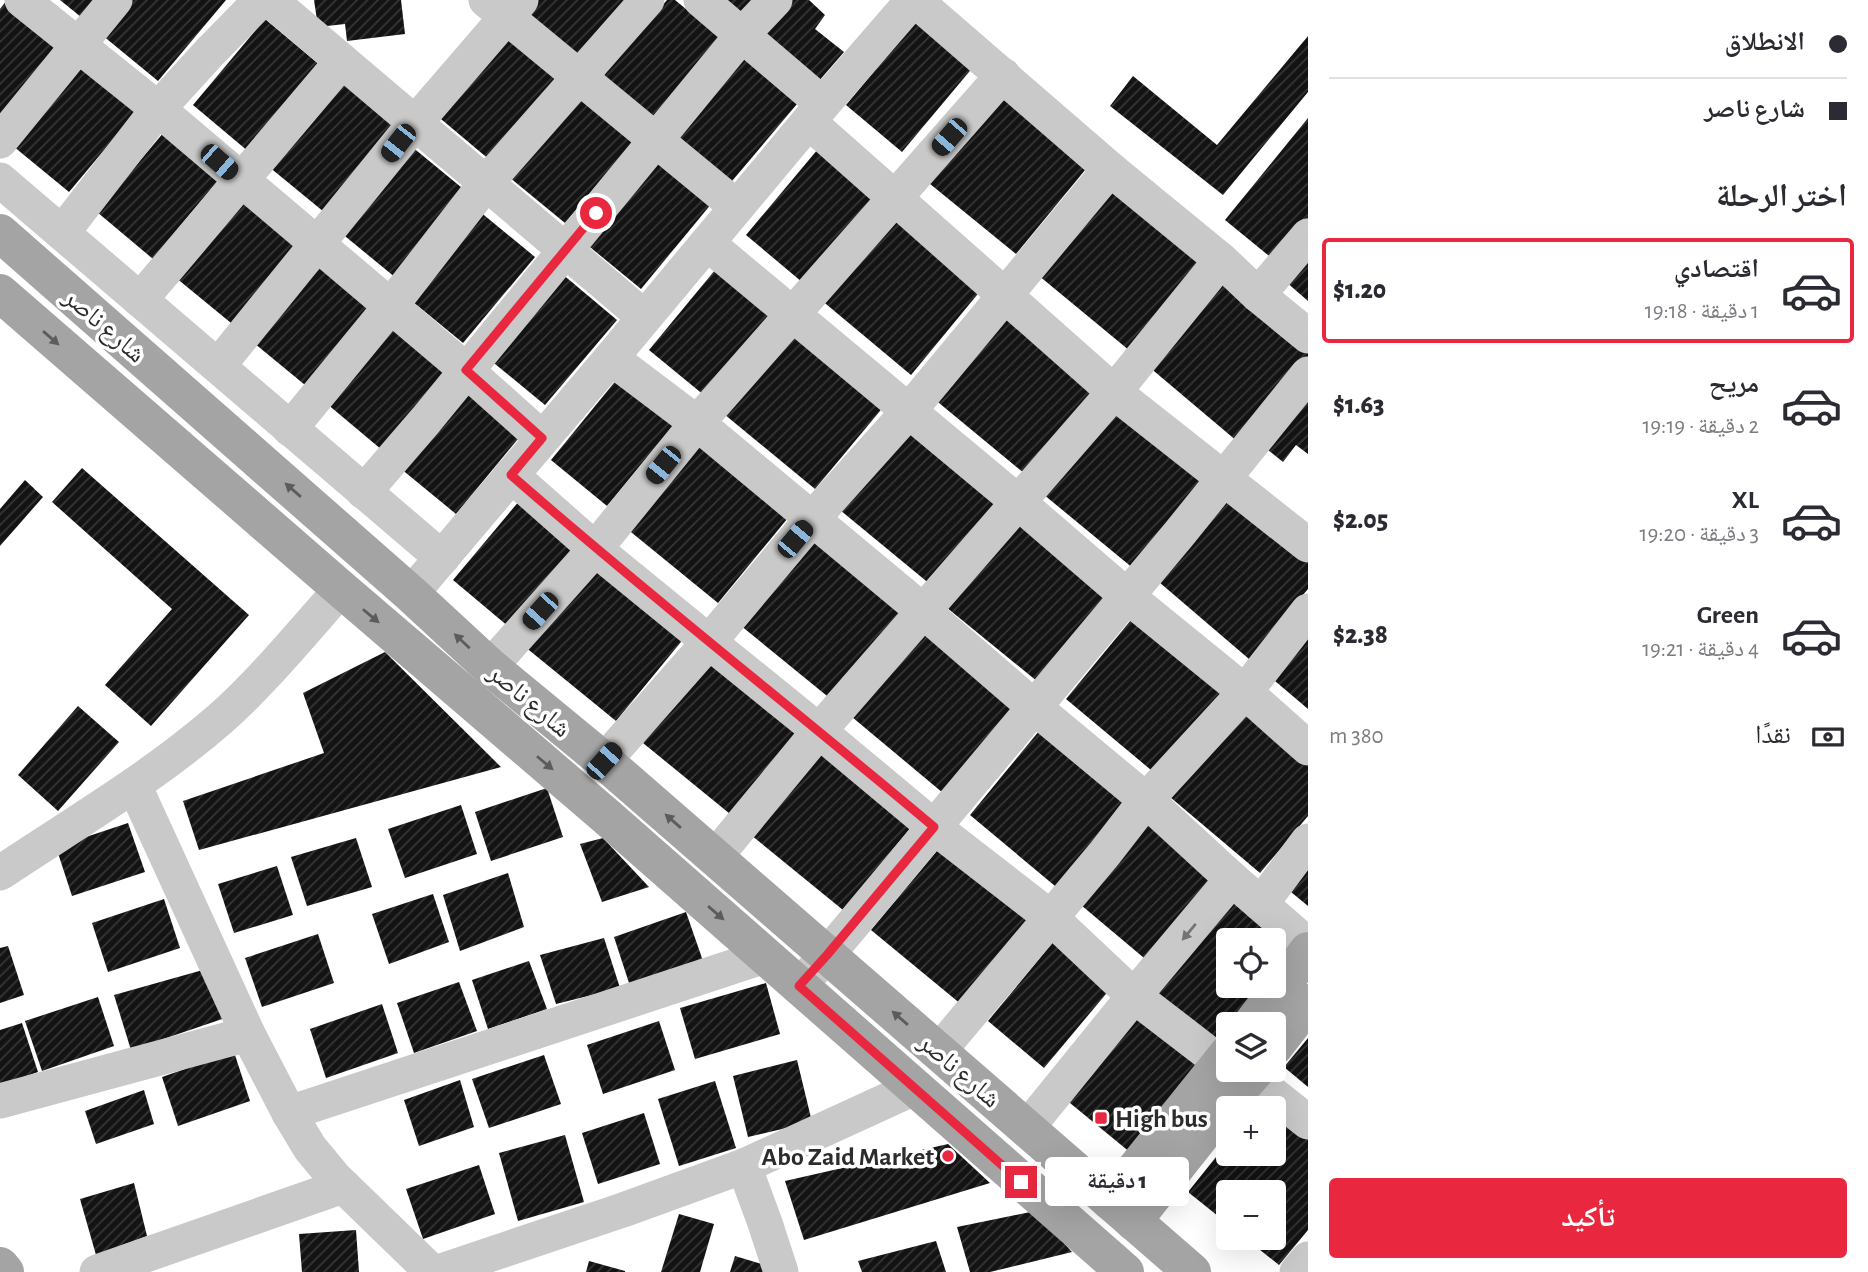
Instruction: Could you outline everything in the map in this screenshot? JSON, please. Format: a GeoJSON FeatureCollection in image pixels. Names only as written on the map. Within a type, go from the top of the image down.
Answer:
{"type":"FeatureCollection","features":[{"type":"Feature","properties":{"kind":"main road","name":"شارع ناصر"},"geometry":{"type":"LineString","coordinates":[[0,233],[411,594],[490,667],[604,761],[1192,1272]]}},
{"type":"Feature","properties":{"kind":"main road","name":"شارع ناصر"},"geometry":{"type":"LineString","coordinates":[[0,293],[607,817],[1125,1272]]}},
{"type":"Feature","properties":{"kind":"main road"},"geometry":{"type":"LineString","coordinates":[[607,817],[633,786]]}},
{"type":"Feature","properties":{"kind":"main road"},"geometry":{"type":"LineString","coordinates":[[1261,1012],[1308,951]]}},
{"type":"Feature","properties":{"kind":"main road"},"geometry":{"type":"LineString","coordinates":[[1286,1024],[1308,1003]]}},
{"type":"Feature","properties":{"kind":"main road"},"geometry":{"type":"LineString","coordinates":[[1122,1211],[1229,1100],[1238,1082]]}},
{"type":"Feature","properties":{"kind":"main road"},"geometry":{"type":"LineString","coordinates":[[962,1129],[991,1097]]}},
{"type":"Feature","properties":{"kind":"main road"},"geometry":{"type":"LineString","coordinates":[[0,1266],[5,1272]]}},
{"type":"Feature","properties":{"kind":"street"},"geometry":{"type":"LineString","coordinates":[[22,0],[158,109],[466,370],[542,438]]}},
{"type":"Feature","properties":{"kind":"street"},"geometry":{"type":"LineString","coordinates":[[0,141],[115,0]]}},
{"type":"Feature","properties":{"kind":"street"},"geometry":{"type":"LineString","coordinates":[[62,233],[158,109],[261,0]]}},
{"type":"Feature","properties":{"kind":"street"},"geometry":{"type":"LineString","coordinates":[[270,0],[644,317]]}},
{"type":"Feature","properties":{"kind":"street"},"geometry":{"type":"LineString","coordinates":[[290,429],[390,307],[486,183],[647,0]]}},
{"type":"Feature","properties":{"kind":"street"},"geometry":{"type":"LineString","coordinates":[[701,0],[742,35],[895,199],[1114,392],[1308,545]]}},
{"type":"Feature","properties":{"kind":"street"},"geometry":{"type":"LineString","coordinates":[[365,492],[742,35],[775,0]]}},
{"type":"Feature","properties":{"kind":"street"},"geometry":{"type":"LineString","coordinates":[[411,594],[914,0],[1308,336]]}},
{"type":"Feature","properties":{"kind":"street"},"geometry":{"type":"LineString","coordinates":[[218,366],[415,123],[505,6],[579,77],[737,207]]}},
{"type":"Feature","properties":{"kind":"street"},"geometry":{"type":"LineString","coordinates":[[140,300],[342,61]]}},
{"type":"Feature","properties":{"kind":"street"},"geometry":{"type":"LineString","coordinates":[[490,667],[595,549],[696,423],[1003,75]]}},
{"type":"Feature","properties":{"kind":"street"},"geometry":{"type":"LineString","coordinates":[[604,761],[908,412],[1111,169]]}},
{"type":"Feature","properties":{"kind":"street"},"geometry":{"type":"LineString","coordinates":[[0,180],[442,558]]}},
{"type":"Feature","properties":{"kind":"street"},"geometry":{"type":"LineString","coordinates":[[1258,295],[1308,236]]}},
{"type":"Feature","properties":{"kind":"street"},"geometry":{"type":"LineString","coordinates":[[707,243],[1245,692],[1308,748]]}},
{"type":"Feature","properties":{"kind":"street"},"geometry":{"type":"LineString","coordinates":[[715,857],[820,731],[1114,392],[1221,260]]}},
{"type":"Feature","properties":{"kind":"street"},"geometry":{"type":"LineString","coordinates":[[611,358],[813,518],[1146,800],[1308,945]]}},
{"type":"Feature","properties":{"kind":"street"},"geometry":{"type":"LineString","coordinates":[[799,986],[1225,479],[1308,374]]}},
{"type":"Feature","properties":{"kind":"street"},"geometry":{"type":"LineString","coordinates":[[511,475],[595,549],[934,827],[1050,917],[1134,996],[1216,1044]]}},
{"type":"Feature","properties":{"kind":"street"},"geometry":{"type":"LineString","coordinates":[[0,873],[167,762],[223,717],[341,589]]}},
{"type":"Feature","properties":{"kind":"street"},"geometry":{"type":"LineString","coordinates":[[939,1051],[1146,800],[1245,692],[1308,611]]}},
{"type":"Feature","properties":{"kind":"street"},"geometry":{"type":"LineString","coordinates":[[134,785],[248,1034],[310,1148],[343,1186],[432,1272]]}},
{"type":"Feature","properties":{"kind":"street"},"geometry":{"type":"LineString","coordinates":[[1261,904],[1308,841]]}},
{"type":"Feature","properties":{"kind":"street"},"geometry":{"type":"LineString","coordinates":[[1027,1128],[1232,879]]}},
{"type":"Feature","properties":{"kind":"street"},"geometry":{"type":"LineString","coordinates":[[289,1113],[765,956]]}},
{"type":"Feature","properties":{"kind":"street"},"geometry":{"type":"LineString","coordinates":[[0,1101],[248,1034]]}},
{"type":"Feature","properties":{"kind":"street"},"geometry":{"type":"LineString","coordinates":[[1267,1082],[1308,1122]]}},
{"type":"Feature","properties":{"kind":"street"},"geometry":{"type":"LineString","coordinates":[[439,1272],[744,1166],[915,1088]]}},
{"type":"Feature","properties":{"kind":"street"},"geometry":{"type":"LineString","coordinates":[[744,1166],[781,1272]]}},
{"type":"Feature","properties":{"kind":"street"},"geometry":{"type":"LineString","coordinates":[[97,1272],[343,1186]]}},
{"type":"Feature","properties":{"kind":"street"},"geometry":{"type":"LineString","coordinates":[[1297,1272],[1308,1259]]}},
{"type":"Feature","properties":{"kind":"building"},"geometry":{"type":"Polygon","coordinates":[[[7,0],[65,44],[0,123],[0,9],[7,0]]]}},
{"type":"Feature","properties":{"kind":"building"},"geometry":{"type":"Polygon","coordinates":[[[60,0],[103,0],[86,21],[60,0]]]}},
{"type":"Feature","properties":{"kind":"building"},"geometry":{"type":"Polygon","coordinates":[[[131,0],[226,0],[158,81],[102,35],[131,0]]]}},
{"type":"Feature","properties":{"kind":"building"},"geometry":{"type":"Polygon","coordinates":[[[314,0],[401,0],[405,34],[347,41],[345,24],[318,27],[314,0]]]}},
{"type":"Feature","properties":{"kind":"building"},"geometry":{"type":"Polygon","coordinates":[[[537,0],[632,0],[582,61],[526,14],[537,0]]]}},
{"type":"Feature","properties":{"kind":"building"},"geometry":{"type":"Polygon","coordinates":[[[667,0],[675,0],[726,42],[654,129],[598,82],[667,0]]]}},
{"type":"Feature","properties":{"kind":"building"},"geometry":{"type":"Polygon","coordinates":[[[713,0],[763,0],[742,25],[713,0]]]}},
{"type":"Feature","properties":{"kind":"building"},"geometry":{"type":"Polygon","coordinates":[[[786,0],[809,0],[825,15],[815,29],[844,52],[812,89],[753,35],[786,0]]]}},
{"type":"Feature","properties":{"kind":"building"},"geometry":{"type":"Polygon","coordinates":[[[265,19],[321,66],[249,152],[193,105],[265,19]]]}},
{"type":"Feature","properties":{"kind":"building"},"geometry":{"type":"Polygon","coordinates":[[[918,19],[974,66],[902,152],[846,105],[918,19]]]}},
{"type":"Feature","properties":{"kind":"building"},"geometry":{"type":"Polygon","coordinates":[[[506,28],[562,74],[491,161],[435,114],[506,28]]]}},
{"type":"Feature","properties":{"kind":"building"},"geometry":{"type":"Polygon","coordinates":[[[1308,36],[1308,92],[1223,195],[1110,106],[1133,76],[1217,145],[1308,36]]]}},
{"type":"Feature","properties":{"kind":"building"},"geometry":{"type":"Polygon","coordinates":[[[741,56],[797,104],[727,187],[670,140],[741,56]]]}},
{"type":"Feature","properties":{"kind":"building"},"geometry":{"type":"Polygon","coordinates":[[[85,60],[141,106],[69,192],[13,146],[85,60]]]}},
{"type":"Feature","properties":{"kind":"building"},"geometry":{"type":"Polygon","coordinates":[[[340,80],[396,126],[324,212],[268,166],[340,80]]]}},
{"type":"Feature","properties":{"kind":"building"},"geometry":{"type":"Polygon","coordinates":[[[999,89],[1090,164],[1016,254],[924,179],[999,89]]]}},
{"type":"Feature","properties":{"kind":"building"},"geometry":{"type":"Polygon","coordinates":[[[581,91],[637,137],[565,223],[509,177],[581,91]]]}},
{"type":"Feature","properties":{"kind":"building"},"geometry":{"type":"Polygon","coordinates":[[[1308,118],[1308,218],[1274,260],[1225,220],[1308,118]]]}},
{"type":"Feature","properties":{"kind":"building"},"geometry":{"type":"Polygon","coordinates":[[[169,126],[225,172],[153,259],[97,212],[169,126]]]}},
{"type":"Feature","properties":{"kind":"building"},"geometry":{"type":"Polygon","coordinates":[[[411,146],[467,192],[396,278],[340,232],[411,146]]]}},
{"type":"Feature","properties":{"kind":"building"},"geometry":{"type":"Polygon","coordinates":[[[818,149],[874,196],[802,282],[746,235],[818,149]]]}},
{"type":"Feature","properties":{"kind":"building"},"geometry":{"type":"Polygon","coordinates":[[[657,156],[712,203],[641,289],[585,243],[657,156]]]}},
{"type":"Feature","properties":{"kind":"building"},"geometry":{"type":"Polygon","coordinates":[[[1112,185],[1204,260],[1130,351],[1038,275],[1112,185]]]}},
{"type":"Feature","properties":{"kind":"building"},"geometry":{"type":"Polygon","coordinates":[[[247,191],[303,237],[231,323],[175,277],[247,191]]]}},
{"type":"Feature","properties":{"kind":"building"},"geometry":{"type":"Polygon","coordinates":[[[894,209],[986,284],[911,375],[820,299],[894,209]]]}},
{"type":"Feature","properties":{"kind":"building"},"geometry":{"type":"Polygon","coordinates":[[[479,211],[535,257],[463,343],[407,297],[479,211]]]}},
{"type":"Feature","properties":{"kind":"building"},"geometry":{"type":"Polygon","coordinates":[[[1308,251],[1308,301],[1285,281],[1308,251]]]}},
{"type":"Feature","properties":{"kind":"building"},"geometry":{"type":"Polygon","coordinates":[[[320,252],[376,299],[305,385],[249,339],[320,252]]]}},
{"type":"Feature","properties":{"kind":"building"},"geometry":{"type":"Polygon","coordinates":[[[720,264],[776,310],[705,396],[649,350],[720,264]]]}},
{"type":"Feature","properties":{"kind":"building"},"geometry":{"type":"Polygon","coordinates":[[[561,273],[617,320],[545,405],[489,359],[561,273]]]}},
{"type":"Feature","properties":{"kind":"building"},"geometry":{"type":"Polygon","coordinates":[[[1223,276],[1308,347],[1308,358],[1238,442],[1148,366],[1223,276]]]}},
{"type":"Feature","properties":{"kind":"building"},"geometry":{"type":"Polygon","coordinates":[[[1007,308],[1099,383],[1025,474],[933,398],[1007,308]]]}},
{"type":"Feature","properties":{"kind":"building"},"geometry":{"type":"Polygon","coordinates":[[[398,317],[454,364],[382,450],[326,403],[398,317]]]}},
{"type":"Feature","properties":{"kind":"building"},"geometry":{"type":"Polygon","coordinates":[[[798,324],[890,399],[815,489],[724,414],[798,324]]]}},
{"type":"Feature","properties":{"kind":"building"},"geometry":{"type":"Polygon","coordinates":[[[622,373],[678,420],[607,506],[551,460],[622,373]]]}},
{"type":"Feature","properties":{"kind":"building"},"geometry":{"type":"Polygon","coordinates":[[[471,382],[527,428],[456,514],[400,468],[471,382]]]}},
{"type":"Feature","properties":{"kind":"building"},"geometry":{"type":"Polygon","coordinates":[[[1308,399],[1308,454],[1296,445],[1283,462],[1268,450],[1308,399]]]}},
{"type":"Feature","properties":{"kind":"building"},"geometry":{"type":"Polygon","coordinates":[[[1118,403],[1209,479],[1134,569],[1043,494],[1118,403]]]}},
{"type":"Feature","properties":{"kind":"building"},"geometry":{"type":"Polygon","coordinates":[[[914,420],[1006,495],[931,585],[840,510],[914,420]]]}},
{"type":"Feature","properties":{"kind":"building"},"geometry":{"type":"Polygon","coordinates":[[[701,437],[792,513],[718,603],[626,528],[701,437]]]}},
{"type":"Feature","properties":{"kind":"building"},"geometry":{"type":"Polygon","coordinates":[[[82,468],[249,615],[151,726],[105,685],[172,609],[52,502],[82,468]]]}},
{"type":"Feature","properties":{"kind":"building"},"geometry":{"type":"Polygon","coordinates":[[[25,480],[43,497],[0,546],[0,509],[25,480]]]}},
{"type":"Feature","properties":{"kind":"building"},"geometry":{"type":"Polygon","coordinates":[[[1236,491],[1308,552],[1308,589],[1249,659],[1159,582],[1236,491]]]}},
{"type":"Feature","properties":{"kind":"building"},"geometry":{"type":"Polygon","coordinates":[[[525,494],[581,541],[509,627],[453,580],[525,494]]]}},
{"type":"Feature","properties":{"kind":"building"},"geometry":{"type":"Polygon","coordinates":[[[1021,517],[1112,592],[1038,682],[946,607],[1021,517]]]}},
{"type":"Feature","properties":{"kind":"building"},"geometry":{"type":"Polygon","coordinates":[[[815,535],[906,610],[832,700],[740,625],[815,535]]]}},
{"type":"Feature","properties":{"kind":"building"},"geometry":{"type":"Polygon","coordinates":[[[599,556],[690,631],[616,721],[524,646],[599,556]]]}},
{"type":"Feature","properties":{"kind":"building"},"geometry":{"type":"Polygon","coordinates":[[[1140,609],[1232,684],[1157,775],[1066,699],[1140,609]]]}},
{"type":"Feature","properties":{"kind":"building"},"geometry":{"type":"Polygon","coordinates":[[[926,627],[1017,703],[943,793],[852,717],[926,627]]]}},
{"type":"Feature","properties":{"kind":"building"},"geometry":{"type":"Polygon","coordinates":[[[1308,628],[1308,709],[1268,675],[1308,628]]]}},
{"type":"Feature","properties":{"kind":"building"},"geometry":{"type":"Polygon","coordinates":[[[385,652],[501,767],[199,850],[183,801],[324,753],[303,693],[385,652]]]}},
{"type":"Feature","properties":{"kind":"building"},"geometry":{"type":"Polygon","coordinates":[[[718,652],[809,728],[735,818],[643,743],[718,652]]]}},
{"type":"Feature","properties":{"kind":"building"},"geometry":{"type":"Polygon","coordinates":[[[78,706],[119,742],[58,811],[18,775],[78,706]]]}},
{"type":"Feature","properties":{"kind":"building"},"geometry":{"type":"Polygon","coordinates":[[[1246,706],[1308,758],[1308,816],[1260,873],[1170,797],[1246,706]]]}},
{"type":"Feature","properties":{"kind":"building"},"geometry":{"type":"Polygon","coordinates":[[[1044,725],[1136,800],[1061,891],[970,815],[1044,725]]]}},
{"type":"Feature","properties":{"kind":"building"},"geometry":{"type":"Polygon","coordinates":[[[825,745],[917,820],[843,910],[751,835],[825,745]]]}},
{"type":"Feature","properties":{"kind":"building"},"geometry":{"type":"Polygon","coordinates":[[[547,788],[563,837],[491,861],[475,812],[547,788]]]}},
{"type":"Feature","properties":{"kind":"building"},"geometry":{"type":"Polygon","coordinates":[[[461,805],[477,854],[405,878],[388,829],[461,805]]]}},
{"type":"Feature","properties":{"kind":"building"},"geometry":{"type":"Polygon","coordinates":[[[1154,817],[1218,870],[1144,958],[1081,905],[1154,817]]]}},
{"type":"Feature","properties":{"kind":"building"},"geometry":{"type":"Polygon","coordinates":[[[128,823],[145,872],[72,896],[56,847],[128,823]]]}},
{"type":"Feature","properties":{"kind":"building"},"geometry":{"type":"Polygon","coordinates":[[[356,838],[372,887],[307,906],[291,857],[356,838]]]}},
{"type":"Feature","properties":{"kind":"building"},"geometry":{"type":"Polygon","coordinates":[[[603,838],[649,887],[602,902],[580,844],[603,838]]]}},
{"type":"Feature","properties":{"kind":"building"},"geometry":{"type":"Polygon","coordinates":[[[946,840],[1037,915],[962,1005],[871,930],[946,840]]]}},
{"type":"Feature","properties":{"kind":"building"},"geometry":{"type":"Polygon","coordinates":[[[1308,846],[1308,906],[1280,883],[1308,846]]]}},
{"type":"Feature","properties":{"kind":"building"},"geometry":{"type":"Polygon","coordinates":[[[277,866],[293,915],[234,933],[218,884],[277,866]]]}},
{"type":"Feature","properties":{"kind":"building"},"geometry":{"type":"Polygon","coordinates":[[[508,873],[524,927],[460,951],[443,895],[508,873]]]}},
{"type":"Feature","properties":{"kind":"building"},"geometry":{"type":"Polygon","coordinates":[[[433,894],[449,942],[389,964],[372,914],[433,894]]]}},
{"type":"Feature","properties":{"kind":"building"},"geometry":{"type":"Polygon","coordinates":[[[1227,896],[1268,928],[1216,928],[1216,998],[1271,998],[1260,1012],[1216,1012],[1216,1044],[1151,992],[1227,896]]]}},
{"type":"Feature","properties":{"kind":"building"},"geometry":{"type":"Polygon","coordinates":[[[164,899],[180,948],[108,972],[92,923],[164,899]]]}},
{"type":"Feature","properties":{"kind":"building"},"geometry":{"type":"Polygon","coordinates":[[[686,912],[703,961],[630,986],[614,937],[686,912]]]}},
{"type":"Feature","properties":{"kind":"building"},"geometry":{"type":"Polygon","coordinates":[[[318,934],[334,983],[262,1007],[245,958],[318,934]]]}},
{"type":"Feature","properties":{"kind":"building"},"geometry":{"type":"Polygon","coordinates":[[[1059,935],[1116,982],[1044,1068],[988,1021],[1059,935]]]}},
{"type":"Feature","properties":{"kind":"building"},"geometry":{"type":"Polygon","coordinates":[[[604,938],[620,988],[556,1004],[540,955],[604,938]]]}},
{"type":"Feature","properties":{"kind":"building"},"geometry":{"type":"Polygon","coordinates":[[[1286,943],[1303,956],[1286,978],[1286,943]]]}},
{"type":"Feature","properties":{"kind":"building"},"geometry":{"type":"Polygon","coordinates":[[[8,946],[24,995],[0,1003],[0,948],[8,946]]]}},
{"type":"Feature","properties":{"kind":"building"},"geometry":{"type":"Polygon","coordinates":[[[529,961],[547,1009],[488,1029],[472,980],[529,961]]]}},
{"type":"Feature","properties":{"kind":"building"},"geometry":{"type":"Polygon","coordinates":[[[217,966],[234,1015],[131,1050],[114,995],[217,966]]]}},
{"type":"Feature","properties":{"kind":"building"},"geometry":{"type":"Polygon","coordinates":[[[459,982],[477,1031],[414,1053],[397,1003],[459,982]]]}},
{"type":"Feature","properties":{"kind":"building"},"geometry":{"type":"Polygon","coordinates":[[[766,983],[780,1034],[695,1059],[680,1008],[766,983]]]}},
{"type":"Feature","properties":{"kind":"building"},"geometry":{"type":"Polygon","coordinates":[[[98,997],[114,1046],[42,1071],[25,1021],[98,997]]]}},
{"type":"Feature","properties":{"kind":"building"},"geometry":{"type":"Polygon","coordinates":[[[382,1004],[398,1053],[326,1078],[310,1029],[382,1004]]]}},
{"type":"Feature","properties":{"kind":"building"},"geometry":{"type":"Polygon","coordinates":[[[1134,1004],[1211,1067],[1137,1158],[1059,1094],[1134,1004]]]}},
{"type":"Feature","properties":{"kind":"building"},"geometry":{"type":"Polygon","coordinates":[[[659,1021],[675,1070],[603,1094],[587,1045],[659,1021]]]}},
{"type":"Feature","properties":{"kind":"building"},"geometry":{"type":"Polygon","coordinates":[[[22,1023],[38,1072],[0,1085],[0,1030],[22,1023]]]}},
{"type":"Feature","properties":{"kind":"building"},"geometry":{"type":"Polygon","coordinates":[[[1308,1038],[1308,1087],[1286,1069],[1286,1065],[1308,1038]]]}},
{"type":"Feature","properties":{"kind":"building"},"geometry":{"type":"Polygon","coordinates":[[[234,1052],[250,1101],[178,1126],[162,1077],[234,1052]]]}},
{"type":"Feature","properties":{"kind":"building"},"geometry":{"type":"Polygon","coordinates":[[[544,1055],[561,1104],[489,1128],[472,1079],[544,1055]]]}},
{"type":"Feature","properties":{"kind":"building"},"geometry":{"type":"Polygon","coordinates":[[[797,1060],[812,1122],[748,1137],[733,1076],[797,1060]]]}},
{"type":"Feature","properties":{"kind":"building"},"geometry":{"type":"Polygon","coordinates":[[[460,1080],[474,1127],[419,1146],[404,1100],[460,1080]]]}},
{"type":"Feature","properties":{"kind":"building"},"geometry":{"type":"Polygon","coordinates":[[[715,1081],[736,1148],[679,1166],[658,1099],[715,1081]]]}},
{"type":"Feature","properties":{"kind":"building"},"geometry":{"type":"Polygon","coordinates":[[[144,1090],[154,1124],[96,1144],[85,1111],[144,1090]]]}},
{"type":"Feature","properties":{"kind":"building"},"geometry":{"type":"Polygon","coordinates":[[[644,1113],[660,1164],[598,1184],[582,1133],[644,1113]]]}},
{"type":"Feature","properties":{"kind":"building"},"geometry":{"type":"Polygon","coordinates":[[[1286,1115],[1308,1133],[1308,1230],[1279,1265],[1260,1250],[1286,1250],[1286,1180],[1216,1180],[1216,1214],[1188,1192],[1216,1157],[1216,1166],[1286,1166],[1286,1115]]]}},
{"type":"Feature","properties":{"kind":"building"},"geometry":{"type":"Polygon","coordinates":[[[565,1135],[584,1202],[518,1221],[499,1153],[565,1135]]]}},
{"type":"Feature","properties":{"kind":"building"},"geometry":{"type":"Polygon","coordinates":[[[948,1144],[990,1183],[804,1240],[785,1181],[948,1144]]]}},
{"type":"Feature","properties":{"kind":"building"},"geometry":{"type":"Polygon","coordinates":[[[479,1165],[495,1214],[423,1239],[406,1189],[479,1165]]]}},
{"type":"Feature","properties":{"kind":"building"},"geometry":{"type":"Polygon","coordinates":[[[134,1183],[147,1236],[96,1255],[80,1199],[134,1183]]]}},
{"type":"Feature","properties":{"kind":"building"},"geometry":{"type":"Polygon","coordinates":[[[1035,1211],[1072,1252],[990,1272],[970,1272],[957,1227],[1035,1211]]]}},
{"type":"Feature","properties":{"kind":"building"},"geometry":{"type":"Polygon","coordinates":[[[679,1214],[714,1224],[700,1272],[661,1272],[679,1214]]]}},
{"type":"Feature","properties":{"kind":"building"},"geometry":{"type":"Polygon","coordinates":[[[356,1230],[359,1272],[302,1272],[299,1234],[356,1230]]]}},
{"type":"Feature","properties":{"kind":"building"},"geometry":{"type":"Polygon","coordinates":[[[936,1241],[946,1272],[862,1272],[858,1261],[936,1241]]]}},
{"type":"Feature","properties":{"kind":"building"},"geometry":{"type":"Polygon","coordinates":[[[735,1256],[771,1267],[769,1272],[730,1272],[735,1256]]]}},
{"type":"Feature","properties":{"kind":"building"},"geometry":{"type":"Polygon","coordinates":[[[589,1261],[625,1271],[625,1272],[586,1272],[589,1261]]]}},
{"type":"Feature","properties":{"kind":"place","name":"High bus"},"geometry":{"type":"Point","coordinates":[1101,1118]}},
{"type":"Feature","properties":{"kind":"place","name":"Abo Zaid Market"},"geometry":{"type":"Point","coordinates":[948,1156]}},
{"type":"Feature","properties":{"kind":"route"},"geometry":{"type":"LineString","coordinates":[[596,213],[466,370],[542,438],[511,475],[595,549],[934,827],[799,986],[1021,1182]]}}]}
